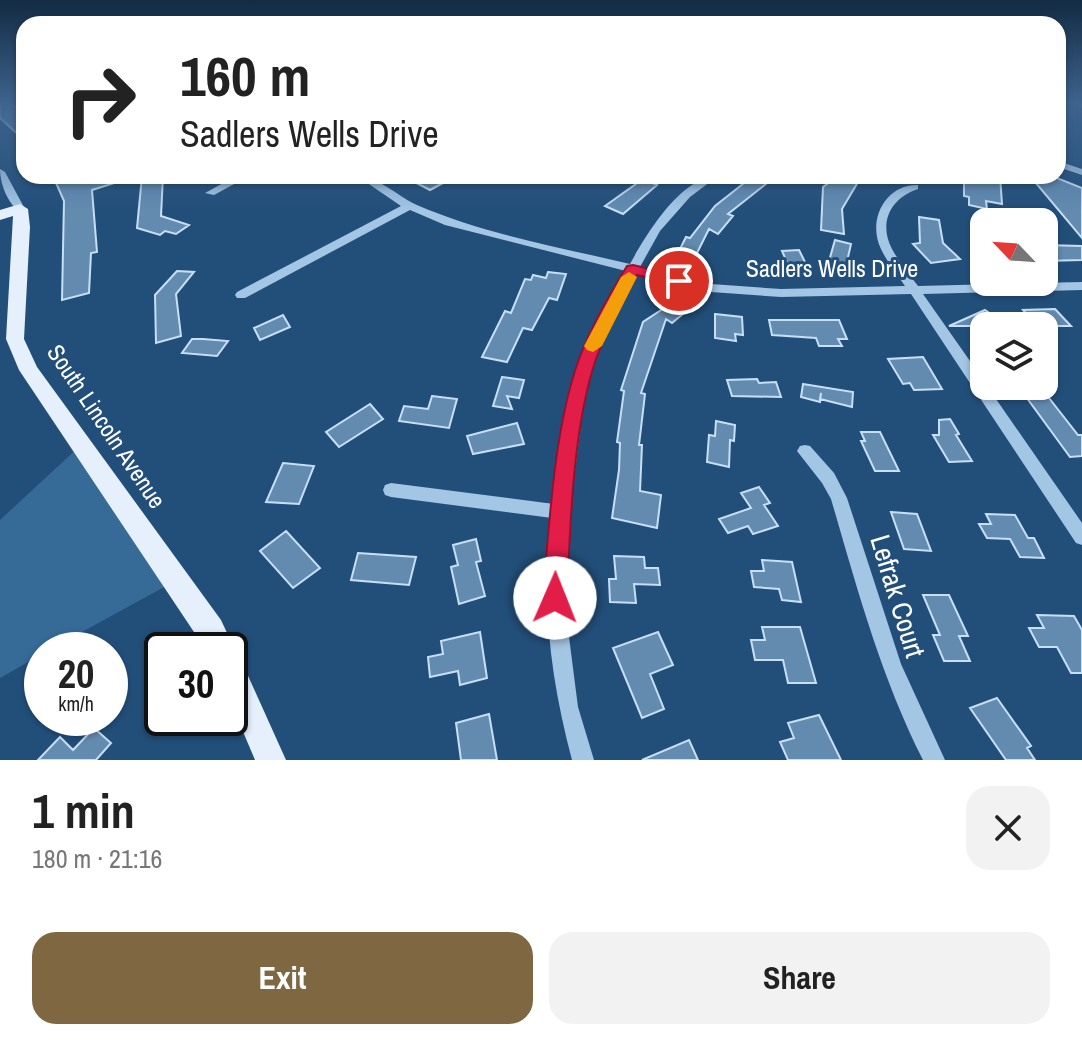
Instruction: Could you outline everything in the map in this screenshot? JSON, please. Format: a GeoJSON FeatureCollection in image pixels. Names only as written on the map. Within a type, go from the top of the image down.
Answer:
{"type":"FeatureCollection","features":[{"type":"Feature","properties":{"kind":"main road","name":"South Lincoln Avenue"},"geometry":{"type":"LineString","coordinates":[[10,212],[22,227],[7,341],[212,632]]}},
{"type":"Feature","properties":{"kind":"main road"},"geometry":{"type":"LineString","coordinates":[[248,708],[271,760]]}},
{"type":"Feature","properties":{"kind":"street","name":"South Lincoln Avenue"},"geometry":{"type":"LineString","coordinates":[[0,172],[10,212]]}},
{"type":"Feature","properties":{"kind":"street"},"geometry":{"type":"LineString","coordinates":[[210,193],[228,184]]}},
{"type":"Feature","properties":{"kind":"street","name":"Sadlers Wells Drive"},"geometry":{"type":"LineString","coordinates":[[375,184],[409,206],[449,223],[711,288],[746,292],[1082,286]]}},
{"type":"Feature","properties":{"kind":"street"},"geometry":{"type":"LineString","coordinates":[[583,760],[568,707],[555,598],[560,512],[577,399],[587,360],[602,324],[633,269],[670,210],[703,184]]}},
{"type":"Feature","properties":{"kind":"street"},"geometry":{"type":"LineString","coordinates":[[914,187],[889,200],[881,220],[885,247],[1082,537]]}},
{"type":"Feature","properties":{"kind":"street"},"geometry":{"type":"LineString","coordinates":[[241,295],[409,206]]}},
{"type":"Feature","properties":{"kind":"street","name":"Lefrak Court"},"geometry":{"type":"LineString","coordinates":[[805,451],[828,478],[839,498],[889,666],[907,711],[934,760]]}},
{"type":"Feature","properties":{"kind":"street"},"geometry":{"type":"LineString","coordinates":[[391,490],[560,512]]}},
{"type":"Feature","properties":{"kind":"shaded area"},"geometry":{"type":"Polygon","coordinates":[[[81,445],[177,580],[82,632],[24,632],[24,664],[0,678],[0,520],[81,445]]]}},
{"type":"Feature","properties":{"kind":"building"},"geometry":{"type":"Polygon","coordinates":[[[1066,182],[1082,188],[1082,238],[1037,184],[1066,182]]]}},
{"type":"Feature","properties":{"kind":"building"},"geometry":{"type":"Polygon","coordinates":[[[57,184],[111,184],[92,190],[97,252],[91,253],[89,293],[62,300],[64,201],[57,184]]]}},
{"type":"Feature","properties":{"kind":"building"},"geometry":{"type":"Polygon","coordinates":[[[141,184],[163,184],[161,216],[189,225],[176,234],[165,231],[160,235],[137,228],[141,184]]]}},
{"type":"Feature","properties":{"kind":"building"},"geometry":{"type":"Polygon","coordinates":[[[418,184],[441,184],[430,190],[418,184]]]}},
{"type":"Feature","properties":{"kind":"building"},"geometry":{"type":"Polygon","coordinates":[[[636,184],[657,185],[623,214],[605,206],[636,184]]]}},
{"type":"Feature","properties":{"kind":"building"},"geometry":{"type":"Polygon","coordinates":[[[743,184],[766,184],[728,214],[733,216],[718,234],[709,229],[693,261],[676,257],[686,237],[690,238],[715,206],[743,184]]]}},
{"type":"Feature","properties":{"kind":"building"},"geometry":{"type":"Polygon","coordinates":[[[827,184],[857,184],[842,209],[844,234],[821,230],[823,187],[827,184]]]}},
{"type":"Feature","properties":{"kind":"building"},"geometry":{"type":"Polygon","coordinates":[[[964,184],[1001,184],[1002,204],[986,201],[987,208],[982,208],[969,205],[969,197],[964,196],[964,184]]]}},
{"type":"Feature","properties":{"kind":"building"},"geometry":{"type":"Polygon","coordinates":[[[919,217],[939,220],[943,243],[960,259],[931,263],[913,244],[920,243],[919,217]]]}},
{"type":"Feature","properties":{"kind":"building"},"geometry":{"type":"Polygon","coordinates":[[[835,240],[851,244],[846,266],[829,261],[835,240]]]}},
{"type":"Feature","properties":{"kind":"building"},"geometry":{"type":"Polygon","coordinates":[[[1058,245],[1082,246],[1082,260],[1058,261],[1058,245]]]}},
{"type":"Feature","properties":{"kind":"building"},"geometry":{"type":"Polygon","coordinates":[[[799,250],[808,268],[790,269],[782,251],[799,250]]]}},
{"type":"Feature","properties":{"kind":"building"},"geometry":{"type":"Polygon","coordinates":[[[177,271],[194,272],[176,294],[181,336],[156,343],[155,295],[177,271]]]}},
{"type":"Feature","properties":{"kind":"building"},"geometry":{"type":"Polygon","coordinates":[[[548,272],[566,274],[557,300],[549,298],[532,330],[523,328],[507,362],[482,357],[505,311],[511,313],[525,279],[531,280],[533,275],[546,278],[548,272]]]}},
{"type":"Feature","properties":{"kind":"building"},"geometry":{"type":"Polygon","coordinates":[[[675,301],[689,309],[672,323],[666,319],[641,393],[645,394],[639,445],[642,445],[640,491],[661,495],[657,528],[612,518],[619,470],[620,443],[617,442],[624,391],[621,390],[643,322],[675,301]]]}},
{"type":"Feature","properties":{"kind":"building"},"geometry":{"type":"Polygon","coordinates":[[[1055,309],[1058,312],[1025,312],[1023,310],[1055,309]]]}},
{"type":"Feature","properties":{"kind":"building"},"geometry":{"type":"Polygon","coordinates":[[[1058,312],[1071,326],[1058,326],[1058,312]]]}},
{"type":"Feature","properties":{"kind":"building"},"geometry":{"type":"Polygon","coordinates":[[[715,314],[742,317],[743,335],[735,334],[736,341],[715,338],[715,314]]]}},
{"type":"Feature","properties":{"kind":"building"},"geometry":{"type":"Polygon","coordinates":[[[283,315],[290,327],[260,340],[254,328],[283,315]]]}},
{"type":"Feature","properties":{"kind":"building"},"geometry":{"type":"Polygon","coordinates":[[[970,317],[970,326],[949,326],[970,317]]]}},
{"type":"Feature","properties":{"kind":"building"},"geometry":{"type":"Polygon","coordinates":[[[769,320],[839,320],[847,339],[838,339],[842,346],[819,346],[816,338],[772,335],[769,320]]]}},
{"type":"Feature","properties":{"kind":"building"},"geometry":{"type":"Polygon","coordinates":[[[192,339],[228,341],[217,356],[182,353],[192,339]]]}},
{"type":"Feature","properties":{"kind":"building"},"geometry":{"type":"Polygon","coordinates":[[[923,357],[942,389],[914,390],[910,383],[903,384],[888,359],[923,357]]]}},
{"type":"Feature","properties":{"kind":"building"},"geometry":{"type":"Polygon","coordinates":[[[502,377],[524,380],[519,398],[507,396],[512,409],[493,406],[502,377]]]}},
{"type":"Feature","properties":{"kind":"building"},"geometry":{"type":"Polygon","coordinates":[[[757,379],[759,383],[776,382],[781,397],[732,396],[727,380],[757,379]]]}},
{"type":"Feature","properties":{"kind":"building"},"geometry":{"type":"Polygon","coordinates":[[[803,384],[853,392],[852,407],[801,397],[803,384]]]}},
{"type":"Feature","properties":{"kind":"building"},"geometry":{"type":"Polygon","coordinates":[[[432,396],[457,399],[449,428],[399,421],[404,406],[428,409],[432,396]]]}},
{"type":"Feature","properties":{"kind":"building"},"geometry":{"type":"Polygon","coordinates":[[[1028,400],[1051,400],[1078,435],[1082,435],[1082,456],[1070,457],[1028,400]]]}},
{"type":"Feature","properties":{"kind":"building"},"geometry":{"type":"Polygon","coordinates":[[[370,404],[383,419],[339,447],[326,432],[370,404]]]}},
{"type":"Feature","properties":{"kind":"building"},"geometry":{"type":"Polygon","coordinates":[[[950,419],[972,461],[949,462],[933,435],[939,435],[939,420],[950,419]]]}},
{"type":"Feature","properties":{"kind":"building"},"geometry":{"type":"Polygon","coordinates":[[[716,421],[735,425],[734,441],[730,440],[729,467],[707,462],[709,435],[715,436],[716,421]]]}},
{"type":"Feature","properties":{"kind":"building"},"geometry":{"type":"Polygon","coordinates":[[[517,423],[524,444],[473,454],[467,436],[517,423]]]}},
{"type":"Feature","properties":{"kind":"building"},"geometry":{"type":"Polygon","coordinates":[[[861,432],[880,432],[899,471],[875,471],[861,441],[865,441],[861,432]]]}},
{"type":"Feature","properties":{"kind":"building"},"geometry":{"type":"Polygon","coordinates":[[[283,463],[314,466],[299,504],[266,502],[283,463]]]}},
{"type":"Feature","properties":{"kind":"building"},"geometry":{"type":"Polygon","coordinates":[[[759,487],[770,503],[764,505],[778,526],[753,534],[748,526],[728,533],[719,519],[751,508],[741,493],[759,487]]]}},
{"type":"Feature","properties":{"kind":"building"},"geometry":{"type":"Polygon","coordinates":[[[891,512],[917,514],[931,551],[904,549],[891,512]]]}},
{"type":"Feature","properties":{"kind":"building"},"geometry":{"type":"Polygon","coordinates":[[[986,514],[1015,515],[1028,538],[1034,538],[1044,558],[1020,557],[1010,539],[987,538],[979,524],[991,524],[986,514]]]}},
{"type":"Feature","properties":{"kind":"building"},"geometry":{"type":"Polygon","coordinates":[[[286,531],[320,568],[293,588],[260,551],[286,531]]]}},
{"type":"Feature","properties":{"kind":"building"},"geometry":{"type":"Polygon","coordinates":[[[476,539],[481,561],[476,562],[485,596],[459,604],[451,567],[458,565],[453,545],[476,539]]]}},
{"type":"Feature","properties":{"kind":"building"},"geometry":{"type":"Polygon","coordinates":[[[358,553],[416,557],[409,585],[351,580],[358,553]]]}},
{"type":"Feature","properties":{"kind":"building"},"geometry":{"type":"Polygon","coordinates":[[[614,556],[644,557],[645,568],[658,568],[660,585],[634,584],[636,603],[610,602],[609,579],[616,579],[614,556]]]}},
{"type":"Feature","properties":{"kind":"building"},"geometry":{"type":"Polygon","coordinates":[[[762,560],[792,562],[801,602],[782,600],[779,589],[754,587],[751,571],[764,571],[762,560]]]}},
{"type":"Feature","properties":{"kind":"building"},"geometry":{"type":"Polygon","coordinates":[[[923,595],[949,595],[968,636],[959,636],[970,661],[944,661],[933,635],[940,635],[923,595]]]}},
{"type":"Feature","properties":{"kind":"building"},"geometry":{"type":"Polygon","coordinates":[[[1037,615],[1074,616],[1082,630],[1082,673],[1071,673],[1057,647],[1039,647],[1029,628],[1044,628],[1037,615]]]}},
{"type":"Feature","properties":{"kind":"building"},"geometry":{"type":"Polygon","coordinates":[[[762,627],[800,627],[816,683],[788,683],[783,660],[755,660],[751,640],[765,640],[762,627]]]}},
{"type":"Feature","properties":{"kind":"building"},"geometry":{"type":"Polygon","coordinates":[[[480,632],[487,678],[460,685],[458,671],[430,677],[428,657],[443,654],[441,641],[480,632]]]}},
{"type":"Feature","properties":{"kind":"building"},"geometry":{"type":"Polygon","coordinates":[[[658,632],[673,665],[650,674],[664,709],[642,718],[613,648],[658,632]]]}},
{"type":"Feature","properties":{"kind":"building"},"geometry":{"type":"Polygon","coordinates":[[[997,698],[1031,746],[1027,748],[1035,760],[1006,760],[970,708],[997,698]]]}},
{"type":"Feature","properties":{"kind":"building"},"geometry":{"type":"Polygon","coordinates":[[[489,714],[497,760],[461,760],[456,723],[489,714]]]}},
{"type":"Feature","properties":{"kind":"building"},"geometry":{"type":"Polygon","coordinates":[[[819,715],[841,760],[788,760],[780,742],[794,738],[788,723],[819,715]]]}},
{"type":"Feature","properties":{"kind":"building"},"geometry":{"type":"Polygon","coordinates":[[[86,736],[103,736],[111,743],[96,760],[38,760],[60,737],[73,750],[86,736]]]}},
{"type":"Feature","properties":{"kind":"building"},"geometry":{"type":"Polygon","coordinates":[[[689,740],[698,760],[642,760],[689,740]]]}},
{"type":"Feature","properties":{"kind":"slow traffic"},"geometry":{"type":"LineString","coordinates":[[593,346],[629,277]]}},
{"type":"Feature","properties":{"kind":"route"},"geometry":{"type":"LineString","coordinates":[[555,598],[560,512],[577,399],[587,360],[602,324],[633,269],[679,281]]}}]}
